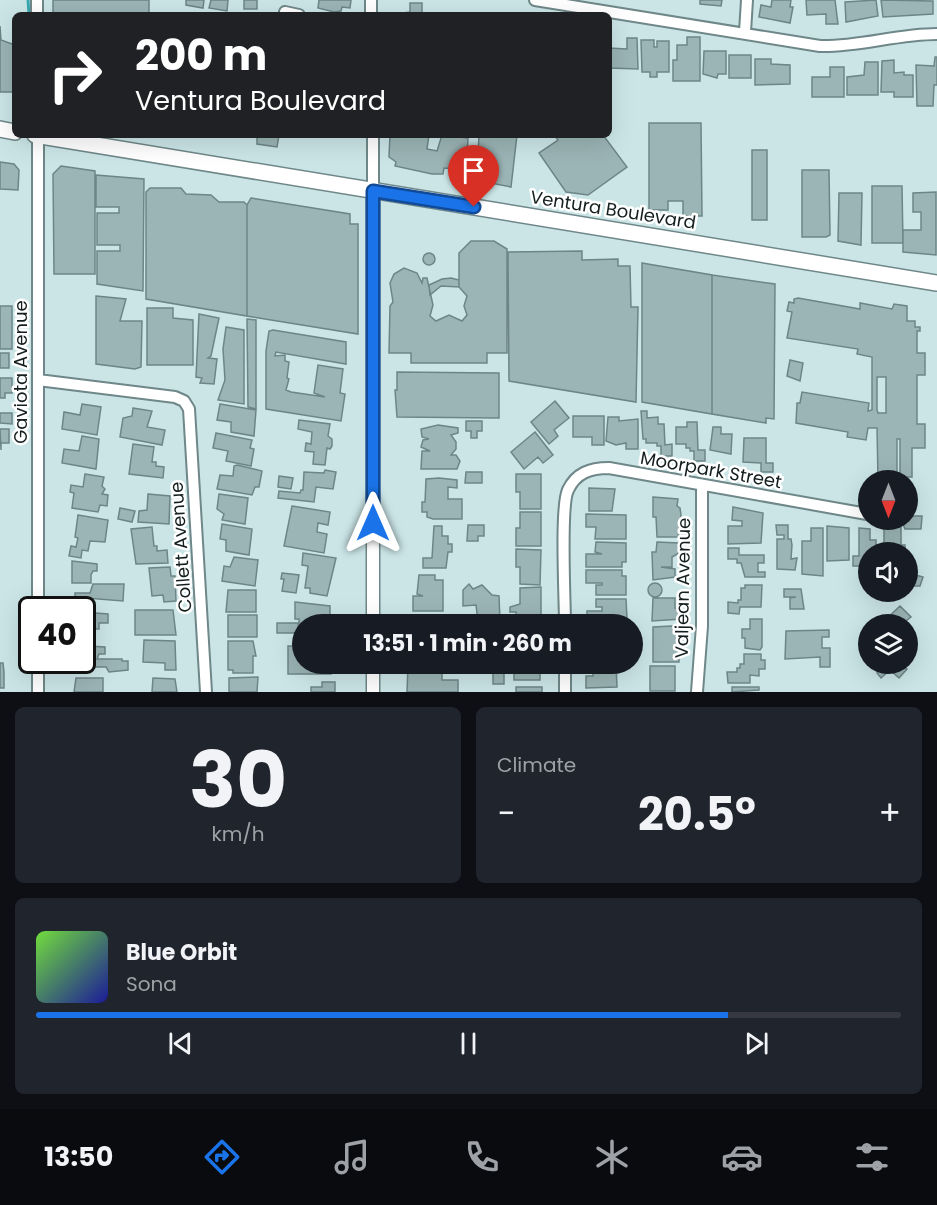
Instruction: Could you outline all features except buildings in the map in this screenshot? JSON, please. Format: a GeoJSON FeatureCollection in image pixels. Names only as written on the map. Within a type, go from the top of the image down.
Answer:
{"type":"FeatureCollection","features":[{"type":"Feature","properties":{"kind":"main road","name":"Ventura Boulevard"},"geometry":{"type":"LineString","coordinates":[[55,138],[937,283]]}},
{"type":"Feature","properties":{"kind":"street"},"geometry":{"type":"LineString","coordinates":[[535,0],[745,32],[820,46],[836,46],[890,37],[937,34]]}},
{"type":"Feature","properties":{"kind":"street"},"geometry":{"type":"LineString","coordinates":[[745,32],[747,0]]}},
{"type":"Feature","properties":{"kind":"street","name":"Gaviota Avenue"},"geometry":{"type":"LineString","coordinates":[[37,138],[38,596]]}},
{"type":"Feature","properties":{"kind":"street"},"geometry":{"type":"LineString","coordinates":[[373,138],[373,614]]}},
{"type":"Feature","properties":{"kind":"street","name":"Collett Avenue"},"geometry":{"type":"LineString","coordinates":[[38,380],[175,397],[184,401],[189,409],[206,692]]}},
{"type":"Feature","properties":{"kind":"street","name":"Moorpark Street"},"geometry":{"type":"LineString","coordinates":[[565,614],[564,498],[579,475],[594,468],[609,468],[858,512]]}},
{"type":"Feature","properties":{"kind":"street","name":"Valjean Avenue"},"geometry":{"type":"LineString","coordinates":[[696,692],[702,626],[702,485]]}},
{"type":"Feature","properties":{"kind":"street"},"geometry":{"type":"LineString","coordinates":[[38,674],[38,692]]}},
{"type":"Feature","properties":{"kind":"street"},"geometry":{"type":"LineString","coordinates":[[373,674],[373,692]]}},
{"type":"Feature","properties":{"kind":"street"},"geometry":{"type":"LineString","coordinates":[[565,674],[565,692]]}},
{"type":"Feature","properties":{"kind":"waterway"},"geometry":{"type":"LineString","coordinates":[[28,0],[29,12]]}},
{"type":"Feature","properties":{"kind":"route"},"geometry":{"type":"LineString","coordinates":[[373,523],[373,191],[474,207]]}}]}
